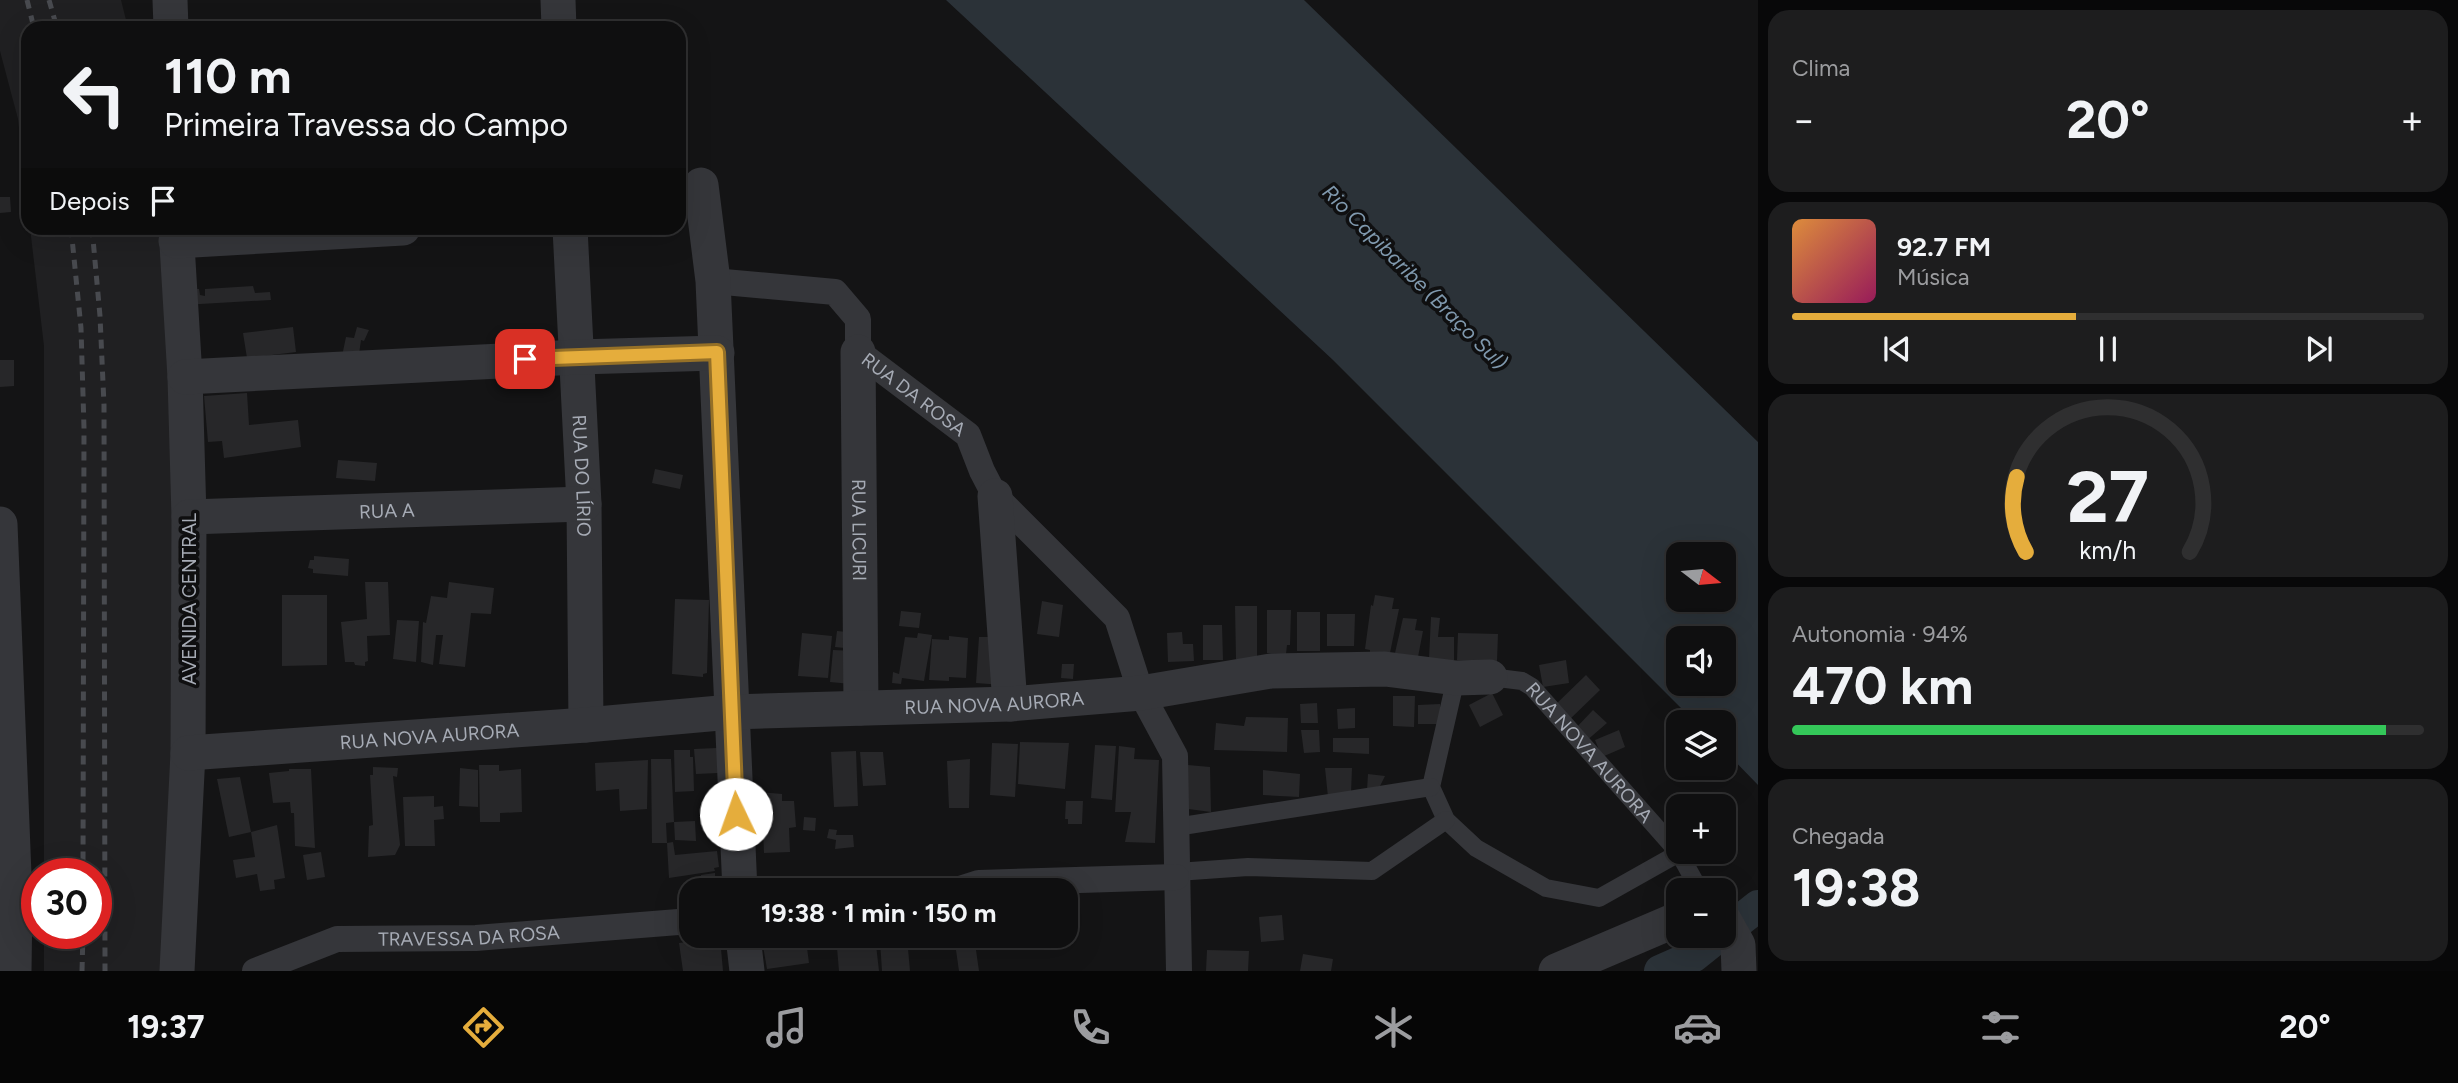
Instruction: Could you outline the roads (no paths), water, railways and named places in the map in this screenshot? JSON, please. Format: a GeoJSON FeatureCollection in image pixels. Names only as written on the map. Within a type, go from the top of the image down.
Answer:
{"type":"FeatureCollection","features":[{"type":"Feature","properties":{"kind":"street"},"geometry":{"type":"LineString","coordinates":[[170,0],[171,21]]}},
{"type":"Feature","properties":{"kind":"street"},"geometry":{"type":"LineString","coordinates":[[558,0],[559,21]]}},
{"type":"Feature","properties":{"kind":"street"},"geometry":{"type":"LineString","coordinates":[[701,185],[713,281],[717,352],[739,878]]}},
{"type":"Feature","properties":{"kind":"street","name":"AVENIDA CENTRAL"},"geometry":{"type":"LineString","coordinates":[[176,235],[190,517],[188,753],[177,971]]}},
{"type":"Feature","properties":{"kind":"street","name":"RUA DO LÍRIO"},"geometry":{"type":"LineString","coordinates":[[570,235],[584,504],[586,725]]}},
{"type":"Feature","properties":{"kind":"street","name":"RUA DA ROSA"},"geometry":{"type":"LineString","coordinates":[[713,281],[835,292],[858,318],[858,352],[968,435],[995,496],[1117,618],[1141,693],[1175,756],[1179,971]]}},
{"type":"Feature","properties":{"kind":"street"},"geometry":{"type":"LineString","coordinates":[[185,377],[717,352]]}},
{"type":"Feature","properties":{"kind":"street","name":"RUA LICURI"},"geometry":{"type":"LineString","coordinates":[[858,352],[861,708]]}},
{"type":"Feature","properties":{"kind":"street"},"geometry":{"type":"LineString","coordinates":[[995,496],[1010,704]]}},
{"type":"Feature","properties":{"kind":"street","name":"RUA A"},"geometry":{"type":"LineString","coordinates":[[190,517],[584,504]]}},
{"type":"Feature","properties":{"kind":"street"},"geometry":{"type":"LineString","coordinates":[[0,524],[8,900],[14,971]]}},
{"type":"Feature","properties":{"kind":"street","name":"RUA NOVA AURORA"},"geometry":{"type":"LineString","coordinates":[[188,753],[732,712],[1010,704],[1141,693],[1271,671],[1385,669],[1473,678]]}},
{"type":"Feature","properties":{"kind":"street"},"geometry":{"type":"LineString","coordinates":[[1078,878],[1177,874]]}},
{"type":"Feature","properties":{"kind":"street","name":"TRAVESSA DA ROSA"},"geometry":{"type":"LineString","coordinates":[[255,971],[337,939],[476,938],[679,922]]}},
{"type":"Feature","properties":{"kind":"street"},"geometry":{"type":"LineString","coordinates":[[1556,971],[1666,924]]}},
{"type":"Feature","properties":{"kind":"street"},"geometry":{"type":"LineString","coordinates":[[744,948],[747,971]]}},
{"type":"Feature","properties":{"kind":"lane"},"geometry":{"type":"LineString","coordinates":[[1473,678],[1431,787],[1446,820],[1476,848],[1546,888],[1599,898],[1666,860]]}},
{"type":"Feature","properties":{"kind":"lane","name":"RUA NOVA AURORA"},"geometry":{"type":"LineString","coordinates":[[1473,678],[1522,681],[1532,687],[1666,838]]}},
{"type":"Feature","properties":{"kind":"lane"},"geometry":{"type":"LineString","coordinates":[[1176,827],[1431,787]]}},
{"type":"Feature","properties":{"kind":"lane"},"geometry":{"type":"LineString","coordinates":[[1177,874],[1248,867],[1372,871],[1446,820]]}},
{"type":"Feature","properties":{"kind":"water","name":"Rio Capibaribe (Braço Sul)"},"geometry":{"type":"Polygon","coordinates":[[[946,0],[1304,0],[1758,442],[1758,785],[1736,762],[1736,710],[1683,710],[1669,696],[1736,696],[1736,626],[1666,626],[1666,693],[1333,360],[946,0]]]}},
{"type":"Feature","properties":{"kind":"waterway"},"geometry":{"type":"LineString","coordinates":[[1736,923],[1758,906]]}},
{"type":"Feature","properties":{"kind":"waterway"},"geometry":{"type":"LineString","coordinates":[[1660,971],[1694,956],[1704,948]]}},
{"type":"Feature","properties":{"kind":"railway"},"geometry":{"type":"LineString","coordinates":[[27,0],[32,21]]}},
{"type":"Feature","properties":{"kind":"railway"},"geometry":{"type":"LineString","coordinates":[[49,0],[55,21]]}},
{"type":"Feature","properties":{"kind":"railway"},"geometry":{"type":"LineString","coordinates":[[72,235],[81,328],[84,428],[83,858]]}},
{"type":"Feature","properties":{"kind":"railway"},"geometry":{"type":"LineString","coordinates":[[93,235],[104,405],[105,971]]}},
{"type":"Feature","properties":{"kind":"railway"},"geometry":{"type":"LineString","coordinates":[[82,971],[83,949]]}}]}
